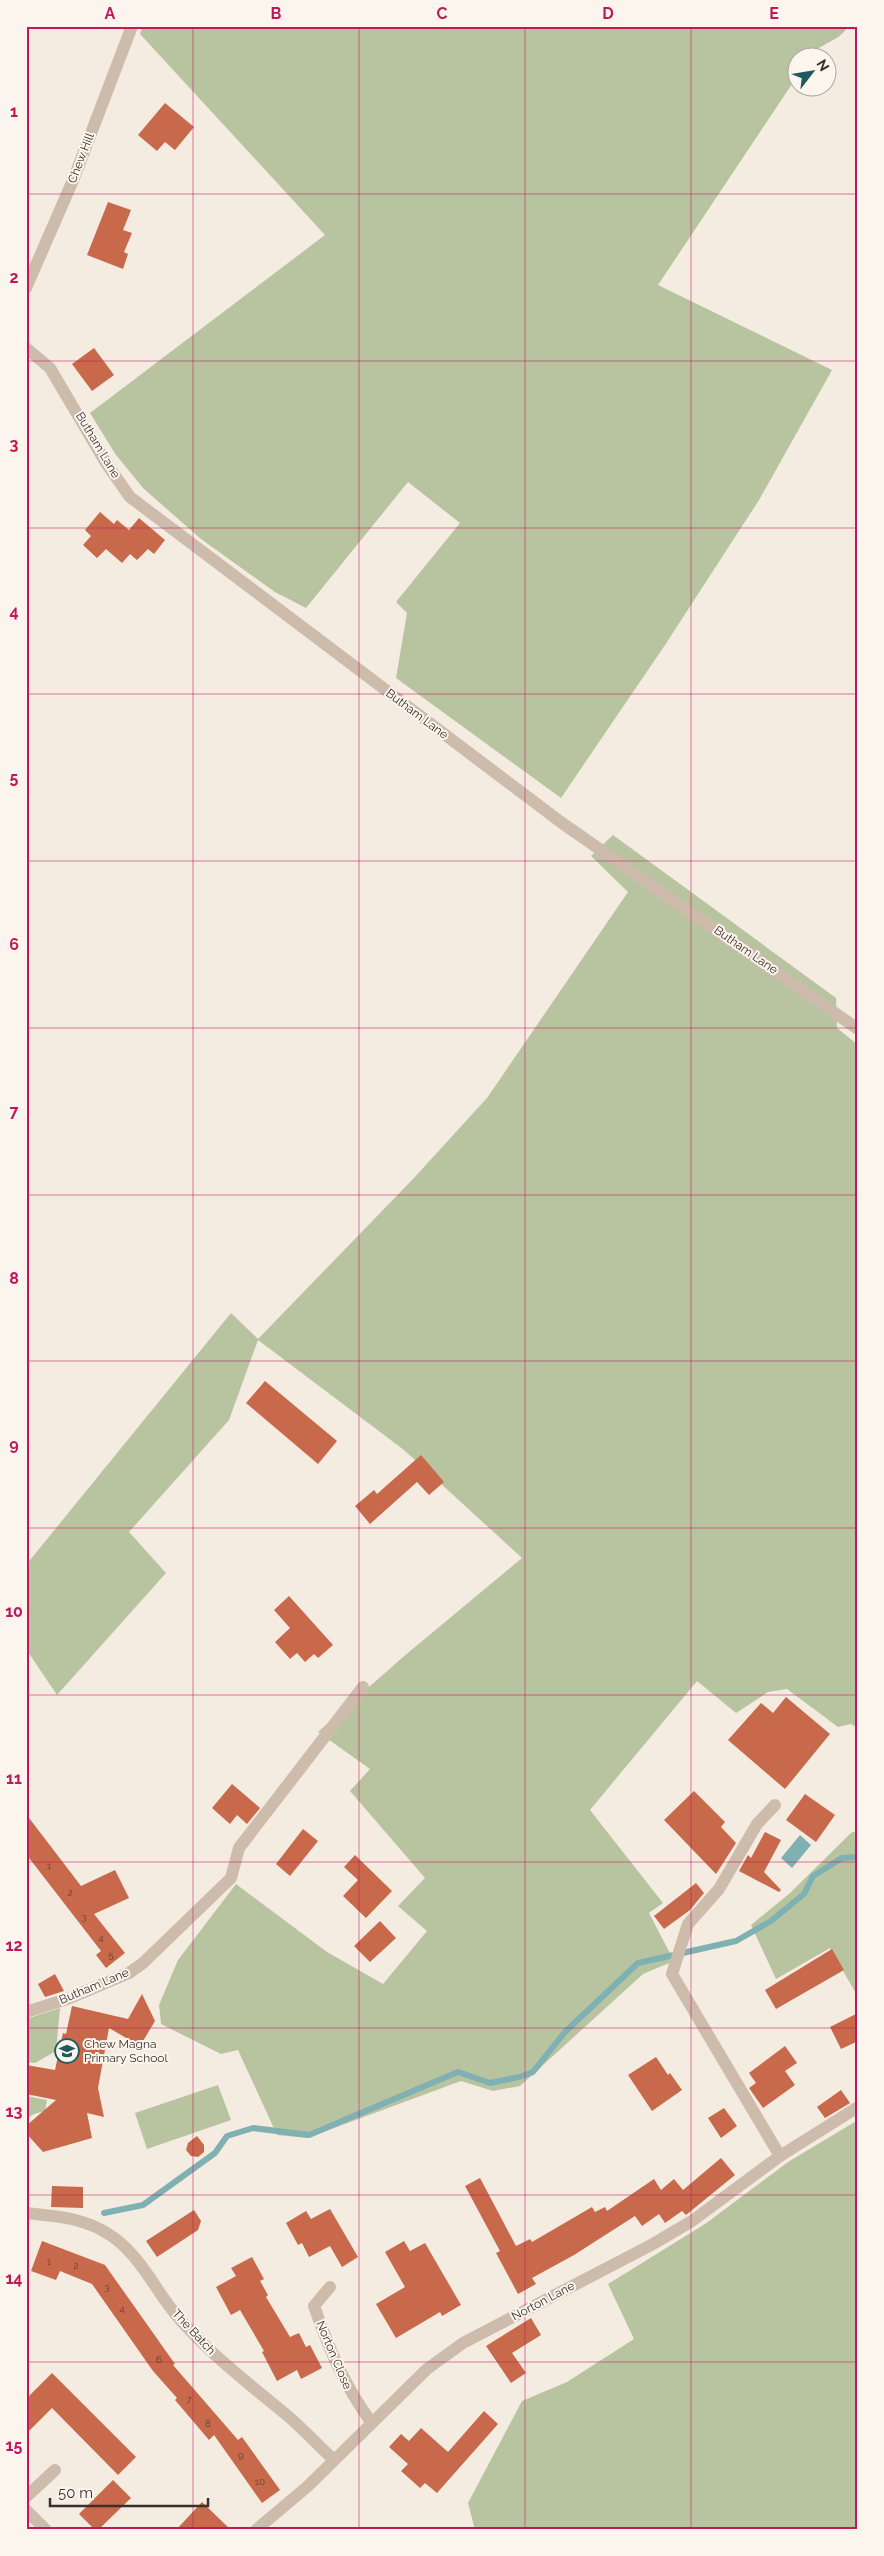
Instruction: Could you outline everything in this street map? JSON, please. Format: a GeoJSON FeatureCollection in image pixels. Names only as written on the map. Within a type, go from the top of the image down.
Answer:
{"type":"FeatureCollection","features":[{"type":"Feature","properties":{"kind":"street","name":"Chew Hill"},"geometry":{"type":"LineString","coordinates":[[26,288],[74,178],[132,26]]}},
{"type":"Feature","properties":{"kind":"street","name":"Butham Lane"},"geometry":{"type":"LineString","coordinates":[[26,348],[50,368],[106,463],[130,496],[562,823],[858,1029]]}},
{"type":"Feature","properties":{"kind":"street","name":"Butham Lane"},"geometry":{"type":"LineString","coordinates":[[26,2012],[70,1998],[129,1973],[158,1951],[231,1878],[239,1848],[363,1687]]}},
{"type":"Feature","properties":{"kind":"street"},"geometry":{"type":"LineString","coordinates":[[775,1805],[757,1824],[719,1889],[688,1924],[672,1974],[780,2156]]}},
{"type":"Feature","properties":{"kind":"street","name":"Norton Lane"},"geometry":{"type":"LineString","coordinates":[[256,2530],[308,2486],[333,2459],[427,2369],[463,2343],[684,2226],[780,2156],[858,2107]]}},
{"type":"Feature","properties":{"kind":"street","name":"The Batch"},"geometry":{"type":"LineString","coordinates":[[26,2213],[68,2217],[91,2224],[112,2236],[126,2248],[182,2323],[212,2353],[290,2418],[333,2459]]}},
{"type":"Feature","properties":{"kind":"street","name":"Norton Close"},"geometry":{"type":"LineString","coordinates":[[330,2287],[314,2306],[335,2364],[349,2392],[371,2422]]}},
{"type":"Feature","properties":{"kind":"street"},"geometry":{"type":"LineString","coordinates":[[26,2496],[55,2470]]}},
{"type":"Feature","properties":{"kind":"street"},"geometry":{"type":"LineString","coordinates":[[26,2510],[46,2530]]}},
{"type":"Feature","properties":{"kind":"green space"},"geometry":{"type":"Polygon","coordinates":[[[143,26],[848,26],[840,36],[819,48],[786,48],[786,93],[658,285],[832,370],[759,500],[665,645],[561,798],[396,678],[407,613],[396,602],[460,523],[408,482],[306,608],[275,592],[201,539],[143,488],[116,455],[90,413],[325,235],[140,34],[143,26]]]}},
{"type":"Feature","properties":{"kind":"green space"},"geometry":{"type":"Polygon","coordinates":[[[613,835],[836,998],[837,1028],[858,1045],[858,1728],[851,1724],[838,1727],[787,1689],[768,1692],[736,1713],[697,1681],[590,1810],[663,1903],[649,1913],[674,1961],[643,1974],[520,2086],[493,2091],[461,2081],[307,2138],[277,2135],[238,2050],[221,2054],[161,2024],[159,2005],[178,1960],[236,1884],[327,1952],[383,1984],[427,1931],[398,1906],[425,1878],[350,1791],[370,1769],[318,1732],[403,1657],[522,1558],[404,1450],[258,1340],[229,1420],[129,1532],[166,1573],[57,1695],[26,1649],[26,1565],[231,1313],[258,1339],[413,1179],[487,1098],[628,892],[591,856],[613,835]]]}},
{"type":"Feature","properties":{"kind":"green space"},"geometry":{"type":"Polygon","coordinates":[[[858,1830],[858,1997],[830,1948],[776,1979],[751,1925],[790,1893],[851,1833],[858,1830]]]}},
{"type":"Feature","properties":{"kind":"green space"},"geometry":{"type":"Polygon","coordinates":[[[60,2008],[56,2051],[35,2063],[26,2062],[26,2019],[60,2008]]]}},
{"type":"Feature","properties":{"kind":"green space"},"geometry":{"type":"Polygon","coordinates":[[[218,2085],[231,2120],[147,2149],[135,2113],[218,2085]]]}},
{"type":"Feature","properties":{"kind":"green space"},"geometry":{"type":"Polygon","coordinates":[[[26,2096],[47,2100],[45,2111],[34,2114],[26,2119],[26,2096]]]}},
{"type":"Feature","properties":{"kind":"green space"},"geometry":{"type":"Polygon","coordinates":[[[858,2120],[858,2530],[475,2530],[468,2503],[522,2401],[567,2382],[634,2339],[608,2284],[705,2224],[788,2162],[858,2120]]]}},
{"type":"Feature","properties":{"kind":"water"},"geometry":{"type":"Polygon","coordinates":[[[800,1835],[811,1845],[792,1868],[781,1858],[800,1835]]]}},
{"type":"Feature","properties":{"kind":"building"},"geometry":{"type":"Polygon","coordinates":[[[165,103],[194,127],[175,150],[165,142],[157,151],[138,135],[165,103]]]}},
{"type":"Feature","properties":{"kind":"building"},"geometry":{"type":"Polygon","coordinates":[[[108,202],[131,210],[123,230],[132,233],[124,252],[128,254],[123,269],[87,255],[108,202]]]}},
{"type":"Feature","properties":{"kind":"building"},"geometry":{"type":"Polygon","coordinates":[[[94,348],[114,375],[92,391],[72,364],[94,348]]]}},
{"type":"Feature","properties":{"kind":"building"},"geometry":{"type":"Polygon","coordinates":[[[100,512],[114,524],[117,520],[129,530],[139,518],[165,540],[154,554],[148,549],[137,560],[130,554],[122,563],[106,549],[97,558],[83,545],[91,536],[85,530],[100,512]]]}},
{"type":"Feature","properties":{"kind":"building"},"geometry":{"type":"Polygon","coordinates":[[[265,1381],[337,1441],[318,1464],[246,1403],[265,1381]]]}},
{"type":"Feature","properties":{"kind":"building"},"geometry":{"type":"Polygon","coordinates":[[[421,1455],[444,1482],[429,1495],[417,1482],[370,1524],[355,1506],[374,1490],[377,1494],[421,1455]]]}},
{"type":"Feature","properties":{"kind":"building"},"geometry":{"type":"Polygon","coordinates":[[[289,1596],[333,1645],[318,1658],[314,1654],[305,1662],[297,1653],[290,1659],[275,1642],[290,1628],[274,1610],[289,1596]]]}},
{"type":"Feature","properties":{"kind":"building"},"geometry":{"type":"Polygon","coordinates":[[[786,1697],[830,1734],[785,1789],[728,1740],[761,1703],[773,1713],[786,1697]]]}},
{"type":"Feature","properties":{"kind":"building"},"geometry":{"type":"Polygon","coordinates":[[[232,1784],[260,1808],[247,1824],[237,1815],[230,1824],[212,1808],[232,1784]]]}},
{"type":"Feature","properties":{"kind":"building"},"geometry":{"type":"Polygon","coordinates":[[[694,1791],[725,1822],[721,1827],[736,1843],[716,1874],[664,1820],[694,1791]]]}},
{"type":"Feature","properties":{"kind":"building"},"geometry":{"type":"Polygon","coordinates":[[[805,1794],[835,1815],[816,1842],[786,1820],[805,1794]]]}},
{"type":"Feature","properties":{"kind":"building"},"geometry":{"type":"Polygon","coordinates":[[[26,1814],[81,1886],[115,1870],[129,1898],[94,1914],[125,1953],[106,1968],[96,1955],[101,1951],[26,1854],[26,1814]]]}},
{"type":"Feature","properties":{"kind":"building"},"geometry":{"type":"Polygon","coordinates":[[[303,1829],[318,1841],[290,1876],[276,1864],[303,1829]]]}},
{"type":"Feature","properties":{"kind":"building"},"geometry":{"type":"Polygon","coordinates":[[[765,1832],[781,1840],[764,1872],[781,1890],[779,1892],[739,1871],[748,1855],[751,1858],[765,1832]]]}},
{"type":"Feature","properties":{"kind":"building"},"geometry":{"type":"Polygon","coordinates":[[[355,1855],[392,1891],[366,1918],[343,1896],[358,1880],[344,1867],[355,1855]]]}},
{"type":"Feature","properties":{"kind":"building"},"geometry":{"type":"Polygon","coordinates":[[[696,1883],[704,1893],[690,1910],[664,1929],[654,1916],[696,1883]]]}},
{"type":"Feature","properties":{"kind":"building"},"geometry":{"type":"Polygon","coordinates":[[[380,1921],[396,1938],[370,1962],[354,1946],[380,1921]]]}},
{"type":"Feature","properties":{"kind":"building"},"geometry":{"type":"Polygon","coordinates":[[[832,1949],[844,1970],[776,2009],[765,1990],[832,1949]]]}},
{"type":"Feature","properties":{"kind":"building"},"geometry":{"type":"Polygon","coordinates":[[[55,1974],[64,1991],[45,1997],[38,1984],[55,1974]]]}},
{"type":"Feature","properties":{"kind":"building","name":"Chew Magna Primary School"},"geometry":{"type":"Polygon","coordinates":[[[142,1994],[155,2021],[140,2046],[109,2028],[98,2088],[104,2117],[87,2113],[92,2138],[43,2152],[26,2133],[26,2126],[56,2100],[26,2094],[26,2065],[55,2070],[63,2033],[66,2034],[72,2006],[128,2019],[142,1994]]]}},
{"type":"Feature","properties":{"kind":"building"},"geometry":{"type":"Polygon","coordinates":[[[858,2013],[858,2041],[841,2049],[830,2027],[858,2013]]]}},
{"type":"Feature","properties":{"kind":"building"},"geometry":{"type":"Polygon","coordinates":[[[785,2046],[797,2063],[785,2071],[795,2085],[763,2108],[749,2088],[756,2083],[749,2073],[785,2046]]]}},
{"type":"Feature","properties":{"kind":"building"},"geometry":{"type":"Polygon","coordinates":[[[656,2057],[668,2075],[670,2073],[682,2090],[652,2111],[628,2075],[656,2057]]]}},
{"type":"Feature","properties":{"kind":"building"},"geometry":{"type":"Polygon","coordinates":[[[841,2090],[850,2103],[825,2118],[817,2107],[841,2090]]]}},
{"type":"Feature","properties":{"kind":"building"},"geometry":{"type":"Polygon","coordinates":[[[724,2108],[737,2126],[721,2138],[708,2118],[724,2108]]]}},
{"type":"Feature","properties":{"kind":"building"},"geometry":{"type":"Polygon","coordinates":[[[197,2136],[204,2145],[204,2152],[198,2157],[191,2156],[186,2150],[188,2143],[197,2136]]]}},
{"type":"Feature","properties":{"kind":"building"},"geometry":{"type":"Polygon","coordinates":[[[721,2158],[735,2175],[686,2215],[682,2211],[665,2223],[659,2214],[642,2226],[635,2216],[574,2255],[532,2278],[536,2284],[518,2294],[496,2253],[500,2251],[465,2186],[480,2178],[516,2246],[530,2239],[532,2242],[592,2207],[595,2212],[605,2207],[607,2211],[654,2179],[661,2190],[674,2179],[683,2190],[721,2158]]]}},
{"type":"Feature","properties":{"kind":"building"},"geometry":{"type":"Polygon","coordinates":[[[52,2186],[83,2187],[83,2208],[51,2207],[52,2186]]]}},
{"type":"Feature","properties":{"kind":"building"},"geometry":{"type":"Polygon","coordinates":[[[330,2209],[358,2257],[342,2267],[330,2246],[309,2257],[302,2243],[298,2245],[286,2223],[306,2211],[311,2219],[330,2209]]]}},
{"type":"Feature","properties":{"kind":"building"},"geometry":{"type":"Polygon","coordinates":[[[194,2210],[201,2221],[198,2230],[157,2257],[146,2241],[194,2210]]]}},
{"type":"Feature","properties":{"kind":"building"},"geometry":{"type":"Polygon","coordinates":[[[42,2241],[105,2265],[175,2364],[173,2365],[238,2440],[242,2437],[280,2490],[262,2503],[214,2435],[209,2440],[175,2400],[177,2398],[153,2371],[92,2284],[60,2271],[56,2280],[31,2271],[42,2241]]]}},
{"type":"Feature","properties":{"kind":"building"},"geometry":{"type":"Polygon","coordinates":[[[404,2241],[410,2251],[425,2243],[461,2305],[442,2316],[440,2312],[396,2338],[376,2304],[405,2287],[385,2252],[404,2241]]]}},
{"type":"Feature","properties":{"kind":"building"},"geometry":{"type":"Polygon","coordinates":[[[252,2257],[264,2279],[260,2281],[268,2295],[266,2297],[290,2337],[299,2333],[306,2347],[310,2345],[322,2368],[301,2379],[297,2370],[277,2381],[262,2352],[264,2351],[240,2310],[231,2315],[216,2287],[236,2276],[231,2268],[252,2257]]]}},
{"type":"Feature","properties":{"kind":"building"},"geometry":{"type":"Polygon","coordinates":[[[531,2318],[541,2335],[512,2353],[526,2373],[511,2383],[486,2346],[531,2318]]]}},
{"type":"Feature","properties":{"kind":"building"},"geometry":{"type":"Polygon","coordinates":[[[52,2373],[136,2457],[118,2475],[52,2408],[26,2434],[26,2399],[52,2373]]]}},
{"type":"Feature","properties":{"kind":"building"},"geometry":{"type":"Polygon","coordinates":[[[484,2411],[498,2424],[437,2493],[425,2483],[420,2488],[401,2471],[408,2464],[389,2447],[401,2434],[409,2441],[421,2428],[448,2452],[484,2411]]]}},
{"type":"Feature","properties":{"kind":"building"},"geometry":{"type":"Polygon","coordinates":[[[113,2480],[131,2498],[98,2530],[95,2530],[79,2514],[113,2480]]]}},
{"type":"Feature","properties":{"kind":"building"},"geometry":{"type":"Polygon","coordinates":[[[202,2502],[231,2530],[176,2530],[202,2502]]]}},
{"type":"Feature","properties":{"kind":"waterway"},"geometry":{"type":"LineString","coordinates":[[104,2213],[143,2205],[215,2153],[227,2136],[253,2128],[309,2135],[458,2072],[490,2083],[533,2072],[565,2032],[638,1963],[736,1941],[771,1921],[804,1894],[813,1876],[842,1858],[858,1857]]}},
{"type":"Feature","properties":{"kind":"place","name":"Chew Magna Primary School"},"geometry":{"type":"Point","coordinates":[67,2051]}}]}
